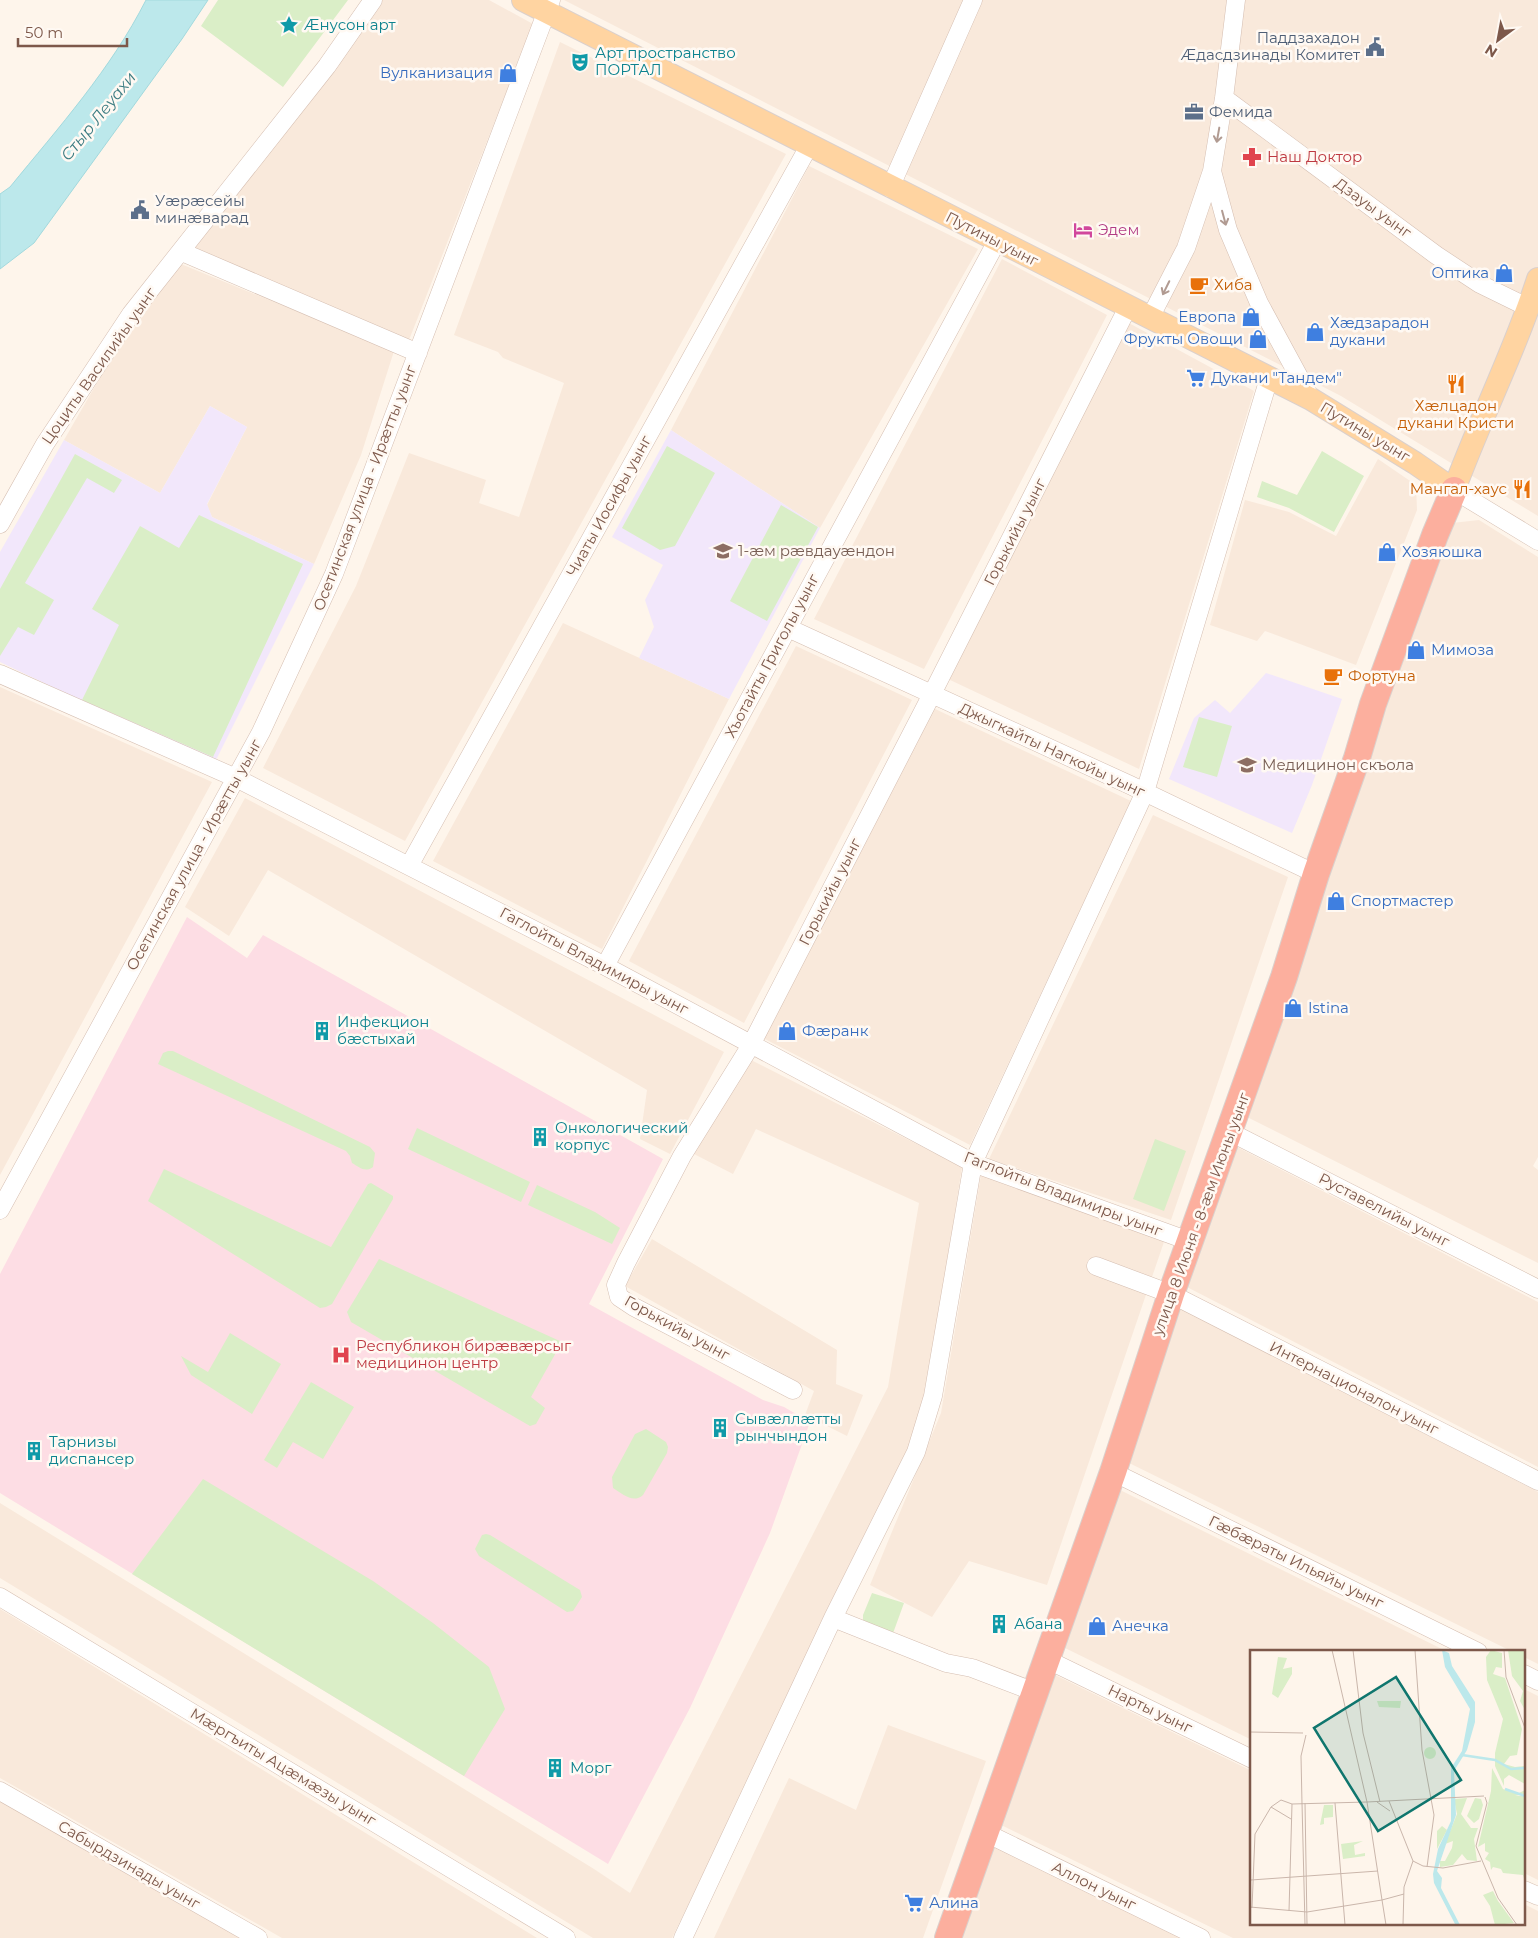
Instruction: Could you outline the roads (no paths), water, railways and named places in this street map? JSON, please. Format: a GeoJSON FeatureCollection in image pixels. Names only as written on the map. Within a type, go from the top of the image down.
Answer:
{"type":"FeatureCollection","features":[{"type":"Feature","properties":{"kind":"highway","name":"улица 8 Июня - 8-ӕм Июны уынг"},"geometry":{"type":"LineString","coordinates":[[948,1938],[1048,1660],[1113,1472],[1171,1294],[1284,977],[1316,874],[1357,758],[1376,695],[1435,534],[1454,490]]}},
{"type":"Feature","properties":{"kind":"main road","name":"Путины уынг"},"geometry":{"type":"LineString","coordinates":[[523,0],[549,6],[808,146],[1311,399],[1415,463],[1454,490]]}},
{"type":"Feature","properties":{"kind":"main road"},"geometry":{"type":"LineString","coordinates":[[1454,490],[1529,308],[1538,279]]}},
{"type":"Feature","properties":{"kind":"street","name":"Цоциты Василийы уынг"},"geometry":{"type":"LineString","coordinates":[[0,524],[45,444],[126,322],[327,66],[373,0]]}},
{"type":"Feature","properties":{"kind":"street"},"geometry":{"type":"LineString","coordinates":[[890,188],[973,0]]}},
{"type":"Feature","properties":{"kind":"street"},"geometry":{"type":"LineString","coordinates":[[1150,318],[1186,248],[1212,171],[1224,98],[1236,0]]}},
{"type":"Feature","properties":{"kind":"street","name":"Осетинская улица - Ирæтты уынг"},"geometry":{"type":"LineString","coordinates":[[0,1210],[261,732],[334,574],[549,6]]}},
{"type":"Feature","properties":{"kind":"street","name":"Дзауы уынг"},"geometry":{"type":"LineString","coordinates":[[1224,98],[1436,255],[1480,284],[1529,308]]}},
{"type":"Feature","properties":{"kind":"street","name":"Чиаты Иосифы уынг"},"geometry":{"type":"LineString","coordinates":[[409,866],[808,146]]}},
{"type":"Feature","properties":{"kind":"street"},"geometry":{"type":"LineString","coordinates":[[1212,171],[1228,230],[1259,303],[1311,399]]}},
{"type":"Feature","properties":{"kind":"street","name":"Хъотайты Григолы уынг"},"geometry":{"type":"LineString","coordinates":[[605,966],[997,241]]}},
{"type":"Feature","properties":{"kind":"street"},"geometry":{"type":"LineString","coordinates":[[182,252],[418,353]]}},
{"type":"Feature","properties":{"kind":"street","name":"Горькийы уынг"},"geometry":{"type":"LineString","coordinates":[[793,1390],[634,1307],[619,1297],[616,1285],[682,1156],[751,1045],[932,694],[1128,307]]}},
{"type":"Feature","properties":{"kind":"street"},"geometry":{"type":"LineString","coordinates":[[683,1938],[833,1618],[916,1452],[934,1396],[973,1163],[1145,792],[1269,378]]}},
{"type":"Feature","properties":{"kind":"street"},"geometry":{"type":"LineString","coordinates":[[1454,490],[1538,541]]}},
{"type":"Feature","properties":{"kind":"street","name":"Джыгкайты Нагкойы уынг"},"geometry":{"type":"LineString","coordinates":[[788,628],[1145,792],[1316,874]]}},
{"type":"Feature","properties":{"kind":"street","name":"Гаглойты Владимиры уынг"},"geometry":{"type":"LineString","coordinates":[[0,674],[236,778],[605,966],[973,1163],[1189,1242]]}},
{"type":"Feature","properties":{"kind":"street","name":"Руставелийы уынг"},"geometry":{"type":"LineString","coordinates":[[1230,1132],[1538,1289]]}},
{"type":"Feature","properties":{"kind":"street","name":"Интернационалон уынг"},"geometry":{"type":"LineString","coordinates":[[1096,1266],[1171,1294],[1538,1481]]}},
{"type":"Feature","properties":{"kind":"street","name":"Гæбæраты Ильяйы уынг"},"geometry":{"type":"LineString","coordinates":[[1113,1472],[1474,1650]]}},
{"type":"Feature","properties":{"kind":"street","name":"Мӕргъиты Ацӕмӕзы уынг"},"geometry":{"type":"LineString","coordinates":[[0,1597],[566,1938]]}},
{"type":"Feature","properties":{"kind":"street"},"geometry":{"type":"LineString","coordinates":[[833,1618],[946,1663],[972,1668],[1035,1692]]}},
{"type":"Feature","properties":{"kind":"street","name":"Нарты уынг"},"geometry":{"type":"LineString","coordinates":[[1048,1660],[1250,1757]]}},
{"type":"Feature","properties":{"kind":"street"},"geometry":{"type":"LineString","coordinates":[[1526,1675],[1538,1681]]}},
{"type":"Feature","properties":{"kind":"street","name":"Сабырдзинады уынг"},"geometry":{"type":"LineString","coordinates":[[0,1791],[258,1938]]}},
{"type":"Feature","properties":{"kind":"street","name":"Аллон уынг"},"geometry":{"type":"LineString","coordinates":[[986,1833],[1201,1938]]}},
{"type":"Feature","properties":{"kind":"street"},"geometry":{"type":"LineString","coordinates":[[1526,1891],[1538,1896]]}},
{"type":"Feature","properties":{"kind":"water","name":"Стыр Леуахи"},"geometry":{"type":"Polygon","coordinates":[[[146,0],[208,0],[182,39],[34,243],[0,269],[0,194],[10,187],[101,74],[146,0]]]}},
{"type":"Feature","properties":{"kind":"place","name":"Æнусон арт"},"geometry":{"type":"Point","coordinates":[289,25]}},
{"type":"Feature","properties":{"kind":"place","name":"Паддзахадон Æдасдзинады Комитет"},"geometry":{"type":"Point","coordinates":[1375,47]}},
{"type":"Feature","properties":{"kind":"place","name":"Арт пространство ПОРТАЛ"},"geometry":{"type":"Point","coordinates":[580,62]}},
{"type":"Feature","properties":{"kind":"place","name":"Вулканизация"},"geometry":{"type":"Point","coordinates":[508,73]}},
{"type":"Feature","properties":{"kind":"place","name":"Фемида"},"geometry":{"type":"Point","coordinates":[1194,112]}},
{"type":"Feature","properties":{"kind":"place","name":"Наш Доктор"},"geometry":{"type":"Point","coordinates":[1252,157]}},
{"type":"Feature","properties":{"kind":"place","name":"Уæрæсейы минæварад"},"geometry":{"type":"Point","coordinates":[140,210]}},
{"type":"Feature","properties":{"kind":"place","name":"Эдем"},"geometry":{"type":"Point","coordinates":[1083,230]}},
{"type":"Feature","properties":{"kind":"place","name":"Оптика"},"geometry":{"type":"Point","coordinates":[1504,273]}},
{"type":"Feature","properties":{"kind":"place","name":"Хиба"},"geometry":{"type":"Point","coordinates":[1199,285]}},
{"type":"Feature","properties":{"kind":"place","name":"Европа"},"geometry":{"type":"Point","coordinates":[1251,317]}},
{"type":"Feature","properties":{"kind":"place","name":"Хæдзарадон дукани"},"geometry":{"type":"Point","coordinates":[1315,332]}},
{"type":"Feature","properties":{"kind":"place","name":"Фрукты Овощи"},"geometry":{"type":"Point","coordinates":[1258,339]}},
{"type":"Feature","properties":{"kind":"place","name":"Дукани \"Тандем\""},"geometry":{"type":"Point","coordinates":[1196,378]}},
{"type":"Feature","properties":{"kind":"place","name":"Хæлцадон дукани Кристи"},"geometry":{"type":"Point","coordinates":[1456,384]}},
{"type":"Feature","properties":{"kind":"place","name":"Мангал-хаус"},"geometry":{"type":"Point","coordinates":[1522,489]}},
{"type":"Feature","properties":{"kind":"place","name":"1-æм рӕвдауӕндон"},"geometry":{"type":"Point","coordinates":[723,551]}},
{"type":"Feature","properties":{"kind":"place","name":"Хозяюшка"},"geometry":{"type":"Point","coordinates":[1387,552]}},
{"type":"Feature","properties":{"kind":"place","name":"Мимоза"},"geometry":{"type":"Point","coordinates":[1416,650]}},
{"type":"Feature","properties":{"kind":"place","name":"Фортуна"},"geometry":{"type":"Point","coordinates":[1333,676]}},
{"type":"Feature","properties":{"kind":"place","name":"Медицинон скъола"},"geometry":{"type":"Point","coordinates":[1247,765]}},
{"type":"Feature","properties":{"kind":"place","name":"Спортмастер"},"geometry":{"type":"Point","coordinates":[1336,901]}},
{"type":"Feature","properties":{"kind":"place","name":"Istina"},"geometry":{"type":"Point","coordinates":[1293,1008]}},
{"type":"Feature","properties":{"kind":"place","name":"Инфекцион бæстыхай"},"geometry":{"type":"Point","coordinates":[322,1031]}},
{"type":"Feature","properties":{"kind":"place","name":"Фæранк"},"geometry":{"type":"Point","coordinates":[787,1031]}},
{"type":"Feature","properties":{"kind":"place","name":"Онкологический корпус"},"geometry":{"type":"Point","coordinates":[540,1137]}},
{"type":"Feature","properties":{"kind":"place","name":"Республикон бирæвæрсыг медицинон центр"},"geometry":{"type":"Point","coordinates":[341,1355]}},
{"type":"Feature","properties":{"kind":"place","name":"Сывæллæтты рынчындон"},"geometry":{"type":"Point","coordinates":[720,1428]}},
{"type":"Feature","properties":{"kind":"place","name":"Тарнизы диспансер"},"geometry":{"type":"Point","coordinates":[34,1451]}},
{"type":"Feature","properties":{"kind":"place","name":"Абана"},"geometry":{"type":"Point","coordinates":[999,1624]}},
{"type":"Feature","properties":{"kind":"place","name":"Анечка"},"geometry":{"type":"Point","coordinates":[1097,1626]}},
{"type":"Feature","properties":{"kind":"place","name":"Морг"},"geometry":{"type":"Point","coordinates":[555,1768]}},
{"type":"Feature","properties":{"kind":"place","name":"Алина"},"geometry":{"type":"Point","coordinates":[914,1903]}}]}
